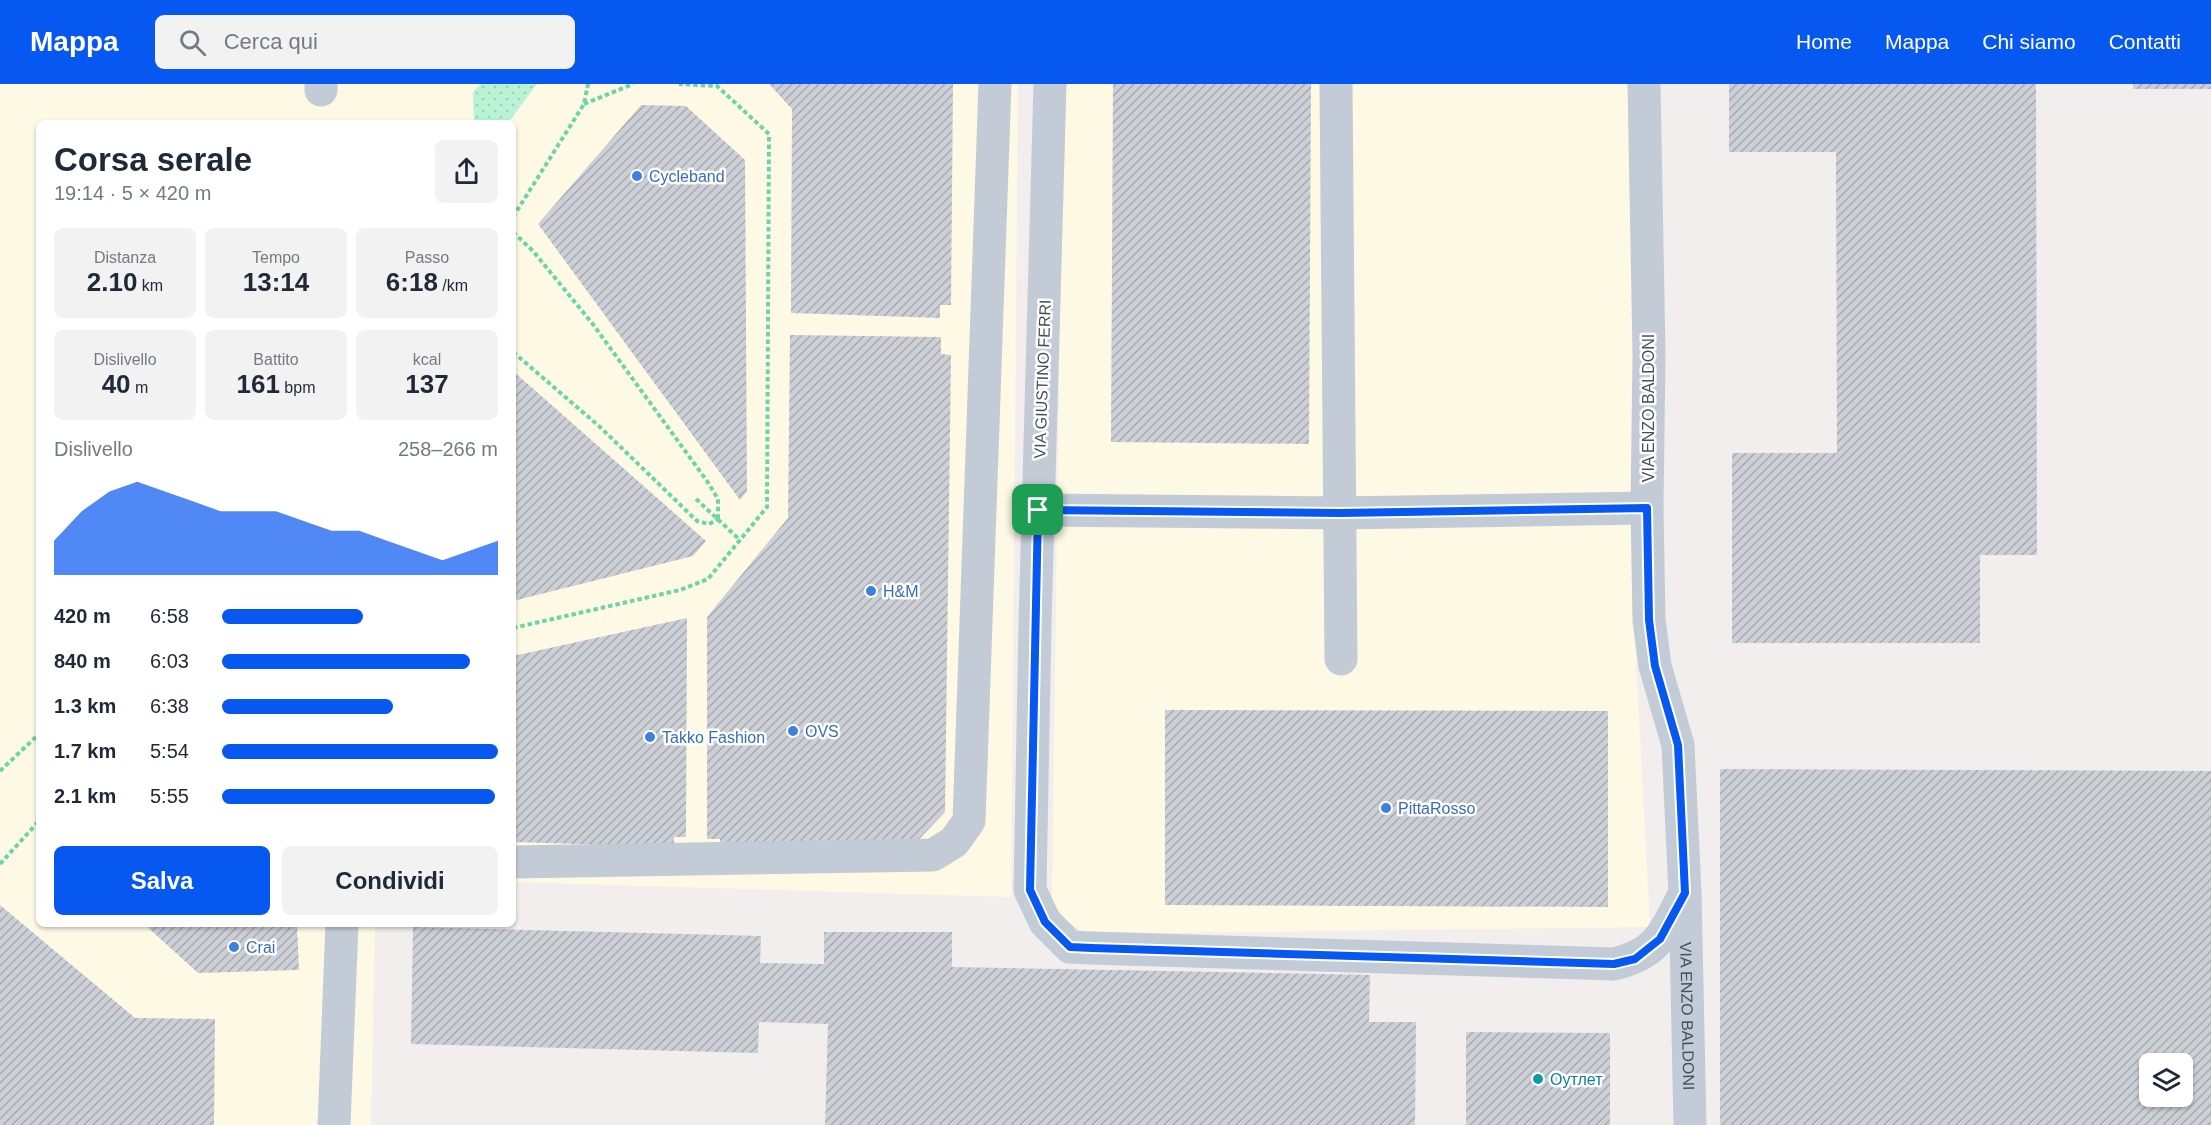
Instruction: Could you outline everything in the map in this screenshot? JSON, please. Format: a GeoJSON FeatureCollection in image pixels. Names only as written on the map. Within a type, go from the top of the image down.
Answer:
{"type":"FeatureCollection","features":[{"type":"Feature","properties":{"kind":"street"},"geometry":{"type":"LineString","coordinates":[[516,862],[933,855],[954,842],[969,822],[995,84]]}},
{"type":"Feature","properties":{"kind":"street","name":"VIA GIUSTINO FERRI"},"geometry":{"type":"LineString","coordinates":[[1050,84],[1030,890],[1045,922],[1070,947],[1614,964],[1635,959],[1660,939],[1685,893]]}},
{"type":"Feature","properties":{"kind":"street"},"geometry":{"type":"LineString","coordinates":[[1336,84],[1341,659]]}},
{"type":"Feature","properties":{"kind":"street","name":"VIA ENZO BALDONI"},"geometry":{"type":"LineString","coordinates":[[1644,84],[1650,354],[1647,508],[1649,620],[1655,666],[1678,745],[1685,893],[1690,1125]]}},
{"type":"Feature","properties":{"kind":"street"},"geometry":{"type":"LineString","coordinates":[[1038,510],[1340,513],[1647,508]]}},
{"type":"Feature","properties":{"kind":"street"},"geometry":{"type":"LineString","coordinates":[[333,1125],[342,927]]}},
{"type":"Feature","properties":{"kind":"path"},"geometry":{"type":"LineString","coordinates":[[516,212],[584,104],[588,84]]}},
{"type":"Feature","properties":{"kind":"path"},"geometry":{"type":"LineString","coordinates":[[584,104],[633,84]]}},
{"type":"Feature","properties":{"kind":"path"},"geometry":{"type":"LineString","coordinates":[[516,627],[680,590],[708,579],[767,507],[769,134],[717,86],[679,84]]}},
{"type":"Feature","properties":{"kind":"path"},"geometry":{"type":"LineString","coordinates":[[516,235],[533,251],[592,323],[707,481],[718,499],[718,519]]}},
{"type":"Feature","properties":{"kind":"path"},"geometry":{"type":"LineString","coordinates":[[516,355],[600,427],[697,521],[709,524],[718,519]]}},
{"type":"Feature","properties":{"kind":"path"},"geometry":{"type":"LineString","coordinates":[[696,499],[740,540]]}},
{"type":"Feature","properties":{"kind":"path"},"geometry":{"type":"LineString","coordinates":[[0,771],[36,737]]}},
{"type":"Feature","properties":{"kind":"path"},"geometry":{"type":"LineString","coordinates":[[0,864],[36,824]]}},
{"type":"Feature","properties":{"kind":"shaded area"},"geometry":{"type":"Polygon","coordinates":[[[0,84],[1018,84],[1011,897],[516,882],[516,120],[36,120],[36,927],[375,927],[371,1125],[0,1125],[0,84]]]}},
{"type":"Feature","properties":{"kind":"shaded area"},"geometry":{"type":"Polygon","coordinates":[[[1063,84],[1630,84],[1633,95],[1634,623],[1650,927],[1088,934],[1068,923],[1052,902],[1063,84]]]}},
{"type":"Feature","properties":{"kind":"green space"},"geometry":{"type":"Polygon","coordinates":[[[481,84],[537,84],[510,120],[474,120],[473,92],[481,84]]]}},
{"type":"Feature","properties":{"kind":"building"},"geometry":{"type":"Polygon","coordinates":[[[769,84],[953,84],[951,305],[940,305],[940,318],[791,313],[792,109],[769,84]]]}},
{"type":"Feature","properties":{"kind":"building"},"geometry":{"type":"Polygon","coordinates":[[[1113,84],[1311,84],[1309,444],[1111,442],[1113,84]]]}},
{"type":"Feature","properties":{"kind":"building"},"geometry":{"type":"Polygon","coordinates":[[[1729,84],[2036,84],[2037,555],[1980,555],[1980,643],[1732,643],[1732,453],[1837,453],[1836,152],[1729,152],[1729,84]]]}},
{"type":"Feature","properties":{"kind":"building"},"geometry":{"type":"Polygon","coordinates":[[[2133,84],[2211,84],[2211,89],[2133,89],[2133,84]]]}},
{"type":"Feature","properties":{"kind":"building"},"geometry":{"type":"Polygon","coordinates":[[[641,105],[686,106],[745,160],[747,491],[740,500],[538,224],[641,105]]]}},
{"type":"Feature","properties":{"kind":"building"},"geometry":{"type":"Polygon","coordinates":[[[790,335],[941,337],[941,354],[951,355],[945,812],[907,852],[721,852],[720,839],[707,839],[707,617],[788,518],[790,335]]]}},
{"type":"Feature","properties":{"kind":"building"},"geometry":{"type":"Polygon","coordinates":[[[516,374],[706,541],[693,556],[516,600],[516,374]]]}},
{"type":"Feature","properties":{"kind":"building"},"geometry":{"type":"Polygon","coordinates":[[[687,618],[686,837],[674,837],[674,847],[516,842],[516,655],[687,618]]]}},
{"type":"Feature","properties":{"kind":"building","name":"PittaRosso"},"geometry":{"type":"Polygon","coordinates":[[[1165,710],[1608,711],[1608,907],[1165,905],[1165,710]]]}},
{"type":"Feature","properties":{"kind":"building"},"geometry":{"type":"Polygon","coordinates":[[[1720,769],[2211,771],[2211,1125],[1720,1125],[1720,769]]]}},
{"type":"Feature","properties":{"kind":"building"},"geometry":{"type":"Polygon","coordinates":[[[0,905],[135,1018],[215,1019],[214,1125],[0,1125],[0,905]]]}},
{"type":"Feature","properties":{"kind":"building","name":"Crai"},"geometry":{"type":"Polygon","coordinates":[[[147,927],[297,927],[299,970],[198,973],[147,927]]]}},
{"type":"Feature","properties":{"kind":"building"},"geometry":{"type":"Polygon","coordinates":[[[413,927],[761,936],[760,963],[824,964],[824,932],[952,932],[952,967],[1370,975],[1369,1022],[1416,1022],[1415,1125],[825,1125],[828,1024],[759,1022],[758,1053],[411,1044],[413,927]]]}},
{"type":"Feature","properties":{"kind":"building","name":"Оутлет"},"geometry":{"type":"Polygon","coordinates":[[[1466,1032],[1610,1033],[1610,1125],[1466,1125],[1466,1032]]]}},
{"type":"Feature","properties":{"kind":"place","name":"Cycleband"},"geometry":{"type":"Point","coordinates":[637,176]}},
{"type":"Feature","properties":{"kind":"place","name":"H&M"},"geometry":{"type":"Point","coordinates":[871,591]}},
{"type":"Feature","properties":{"kind":"place","name":"OVS"},"geometry":{"type":"Point","coordinates":[793,731]}},
{"type":"Feature","properties":{"kind":"place","name":"Takko Fashion"},"geometry":{"type":"Point","coordinates":[650,737]}},
{"type":"Feature","properties":{"kind":"place","name":"PittaRosso"},"geometry":{"type":"Point","coordinates":[1386,808]}},
{"type":"Feature","properties":{"kind":"place","name":"Crai"},"geometry":{"type":"Point","coordinates":[234,947]}},
{"type":"Feature","properties":{"kind":"place","name":"Оутлет"},"geometry":{"type":"Point","coordinates":[1538,1079]}},
{"type":"Feature","properties":{"kind":"route"},"geometry":{"type":"LineString","coordinates":[[1647,508],[1649,620],[1655,666],[1678,745],[1685,893],[1660,939],[1635,959],[1614,964],[1070,947],[1045,922],[1030,890],[1038,510],[1340,513],[1647,508]]}}]}
